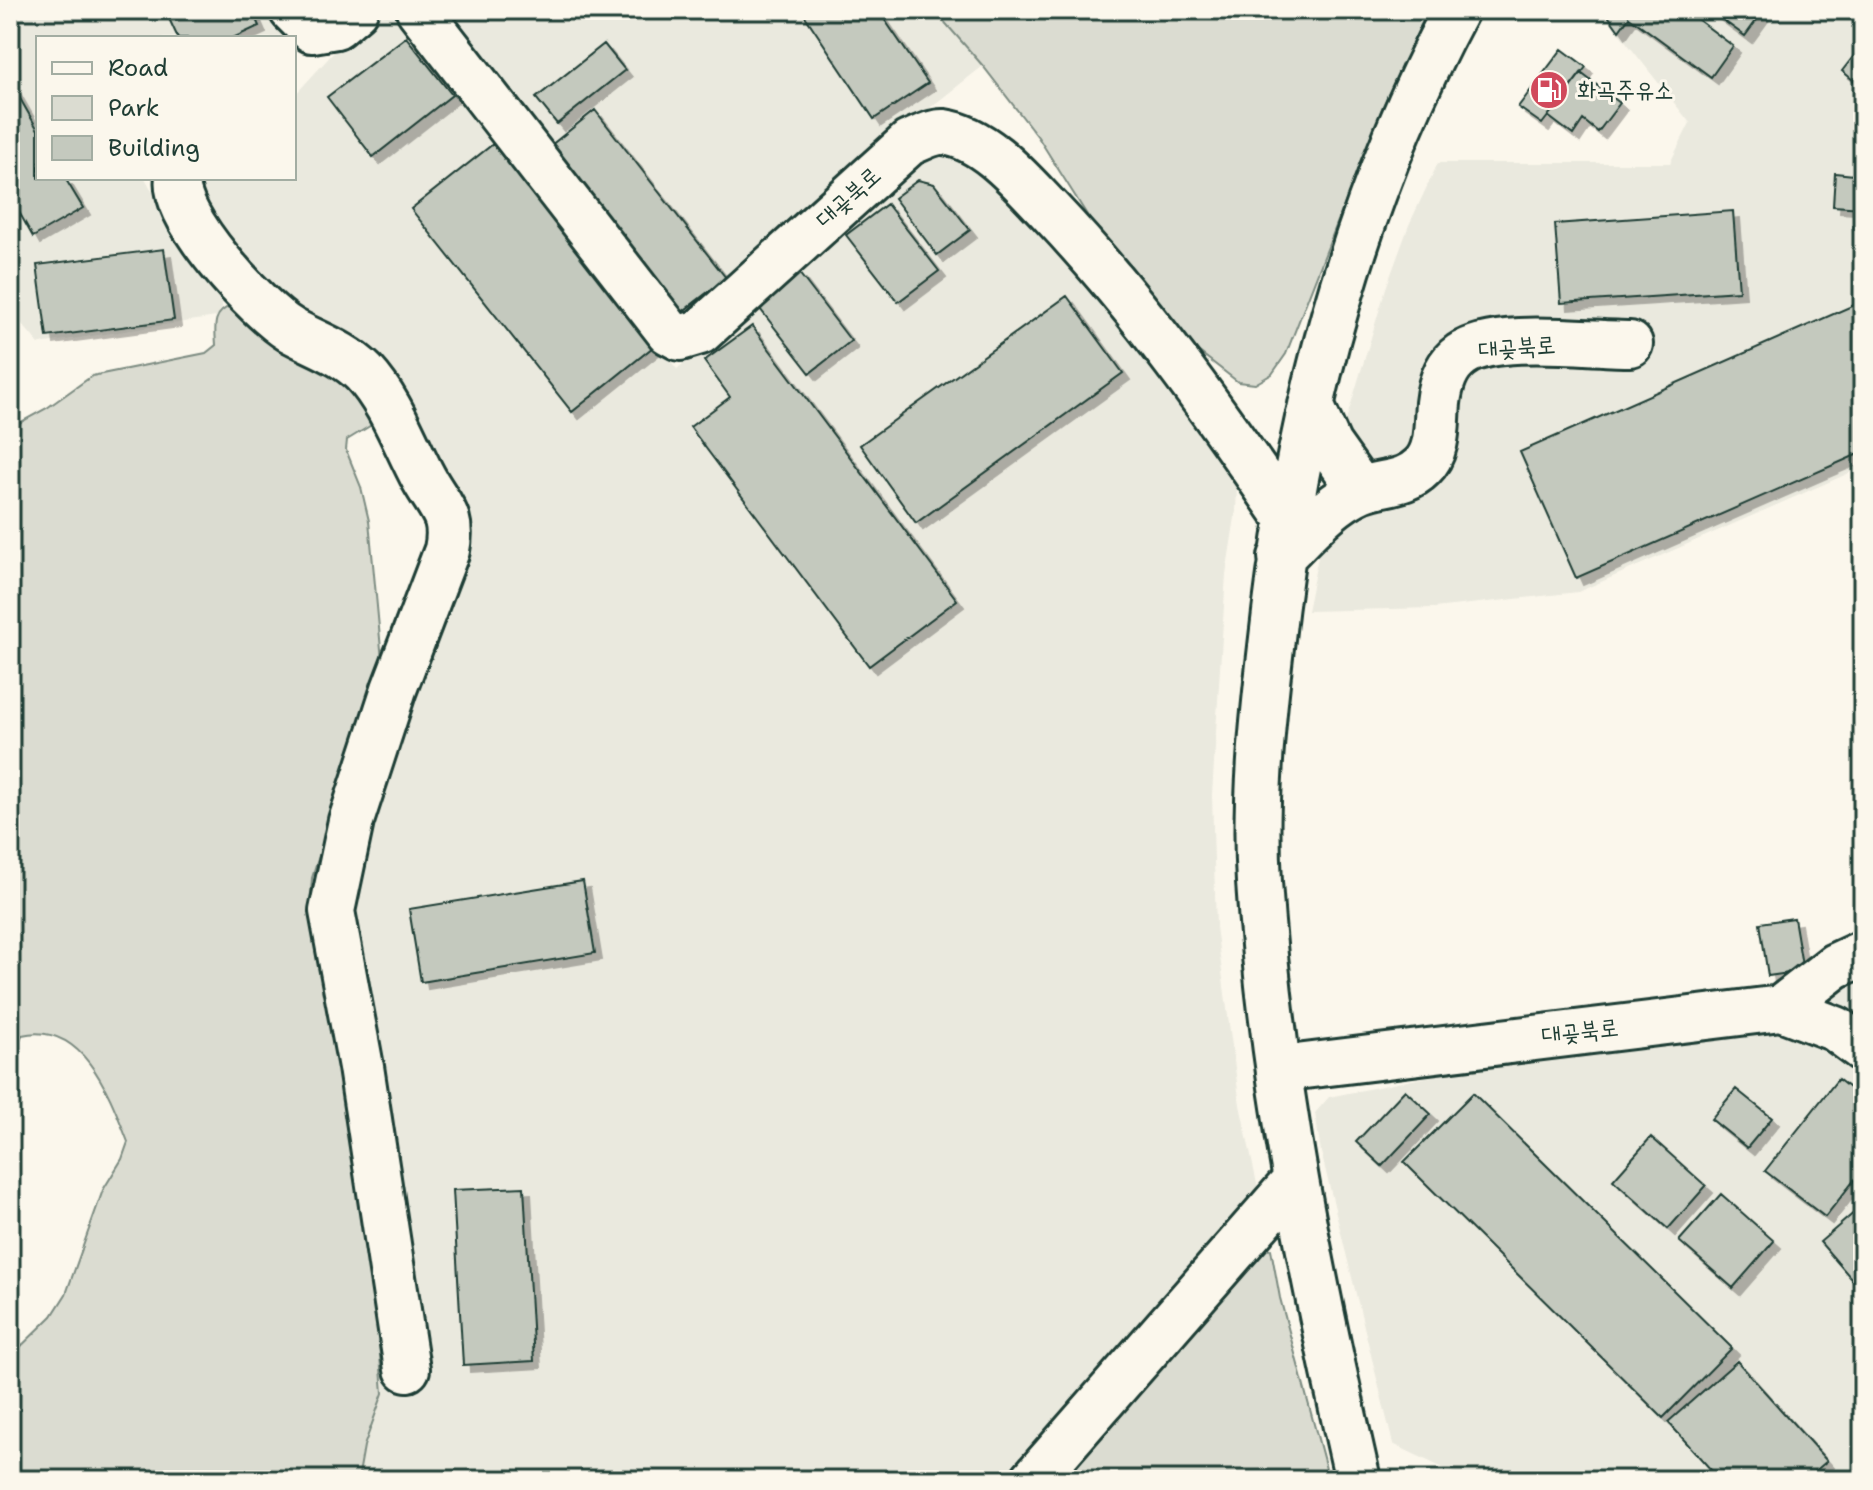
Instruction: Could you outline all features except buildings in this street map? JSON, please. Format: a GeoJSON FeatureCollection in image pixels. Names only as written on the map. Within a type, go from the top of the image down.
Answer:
{"type":"FeatureCollection","features":[{"type":"Feature","properties":{"kind":"street"},"geometry":{"type":"LineString","coordinates":[[299,33],[336,26],[355,10]]}},
{"type":"Feature","properties":{"kind":"street","name":"대곶북로"},"geometry":{"type":"LineString","coordinates":[[419,10],[669,332],[680,338],[700,332],[909,143],[941,131],[969,141],[1014,173],[1105,270],[1198,387],[1284,538],[1325,516],[1361,490],[1400,481],[1425,465],[1435,446],[1439,389],[1446,371],[1458,356],[1475,346],[1510,343],[1630,344]]}},
{"type":"Feature","properties":{"kind":"street"},"geometry":{"type":"LineString","coordinates":[[1358,1480],[1295,1181],[1280,1069],[1259,878],[1263,718],[1284,538],[1333,313],[1367,209],[1422,74],[1456,10]]}},
{"type":"Feature","properties":{"kind":"street"},"geometry":{"type":"LineString","coordinates":[[178,180],[176,186],[189,221],[256,302],[290,329],[334,350],[364,374],[389,411],[425,481],[446,512],[451,529],[447,550],[394,689],[351,821],[332,911],[361,1067],[407,1369]]}},
{"type":"Feature","properties":{"kind":"street"},"geometry":{"type":"LineString","coordinates":[[1311,405],[1329,445],[1361,490]]}},
{"type":"Feature","properties":{"kind":"street"},"geometry":{"type":"LineString","coordinates":[[1781,1008],[1835,966],[1863,953]]}},
{"type":"Feature","properties":{"kind":"street"},"geometry":{"type":"LineString","coordinates":[[1781,1008],[1836,1029],[1863,1049]]}},
{"type":"Feature","properties":{"kind":"street","name":"대곶북로"},"geometry":{"type":"LineString","coordinates":[[1280,1069],[1781,1008]]}},
{"type":"Feature","properties":{"kind":"street"},"geometry":{"type":"LineString","coordinates":[[1033,1480],[1295,1181]]}},
{"type":"Feature","properties":{"kind":"shaded area"},"geometry":{"type":"Polygon","coordinates":[[[10,10],[278,10],[287,36],[36,36],[36,180],[146,180],[161,207],[222,294],[222,308],[216,317],[39,344],[10,310],[10,10]]]}},
{"type":"Feature","properties":{"kind":"shaded area"},"geometry":{"type":"Polygon","coordinates":[[[441,10],[934,10],[983,66],[879,148],[704,311],[677,319],[441,10]]]}},
{"type":"Feature","properties":{"kind":"shaded area"},"geometry":{"type":"Polygon","coordinates":[[[1601,10],[1863,10],[1863,467],[1578,592],[1434,608],[1307,611],[1345,424],[1386,288],[1409,225],[1438,163],[1670,163],[1690,123],[1601,10]]]}},
{"type":"Feature","properties":{"kind":"shaded area"},"geometry":{"type":"Polygon","coordinates":[[[392,14],[407,23],[677,369],[908,170],[927,156],[945,154],[965,160],[1012,194],[1075,262],[1232,469],[1237,487],[1236,511],[1226,574],[1212,795],[1216,927],[1240,1105],[1271,1249],[1181,1336],[1057,1480],[358,1480],[364,1446],[383,1393],[348,919],[354,872],[461,552],[304,323],[235,250],[206,208],[200,185],[201,180],[296,180],[296,94],[356,28],[376,16],[392,14]]]}},
{"type":"Feature","properties":{"kind":"shaded area"},"geometry":{"type":"Polygon","coordinates":[[[1863,966],[1863,1480],[1468,1480],[1393,1444],[1321,1152],[1315,1113],[1329,1097],[1534,1055],[1863,966]]]}},
{"type":"Feature","properties":{"kind":"green space"},"geometry":{"type":"Polygon","coordinates":[[[934,10],[1428,10],[1383,106],[1286,354],[1272,374],[1255,384],[1238,382],[1198,351],[1094,226],[1038,137],[983,66],[934,10]]]}},
{"type":"Feature","properties":{"kind":"green space"},"geometry":{"type":"Polygon","coordinates":[[[231,306],[348,378],[378,421],[347,440],[346,450],[361,487],[369,521],[382,660],[312,878],[310,907],[373,1268],[383,1393],[364,1446],[358,1480],[10,1480],[10,1357],[52,1316],[66,1294],[103,1190],[122,1159],[128,1142],[113,1104],[92,1066],[62,1039],[44,1034],[22,1035],[10,1064],[10,428],[47,408],[92,376],[206,353],[216,345],[215,327],[220,312],[231,306]]]}},
{"type":"Feature","properties":{"kind":"green space"},"geometry":{"type":"Polygon","coordinates":[[[1259,1246],[1271,1249],[1280,1298],[1329,1480],[1057,1480],[1259,1246]]]}},
{"type":"Feature","properties":{"kind":"place","name":"화곡주유소"},"geometry":{"type":"Point","coordinates":[1549,90]}}]}
